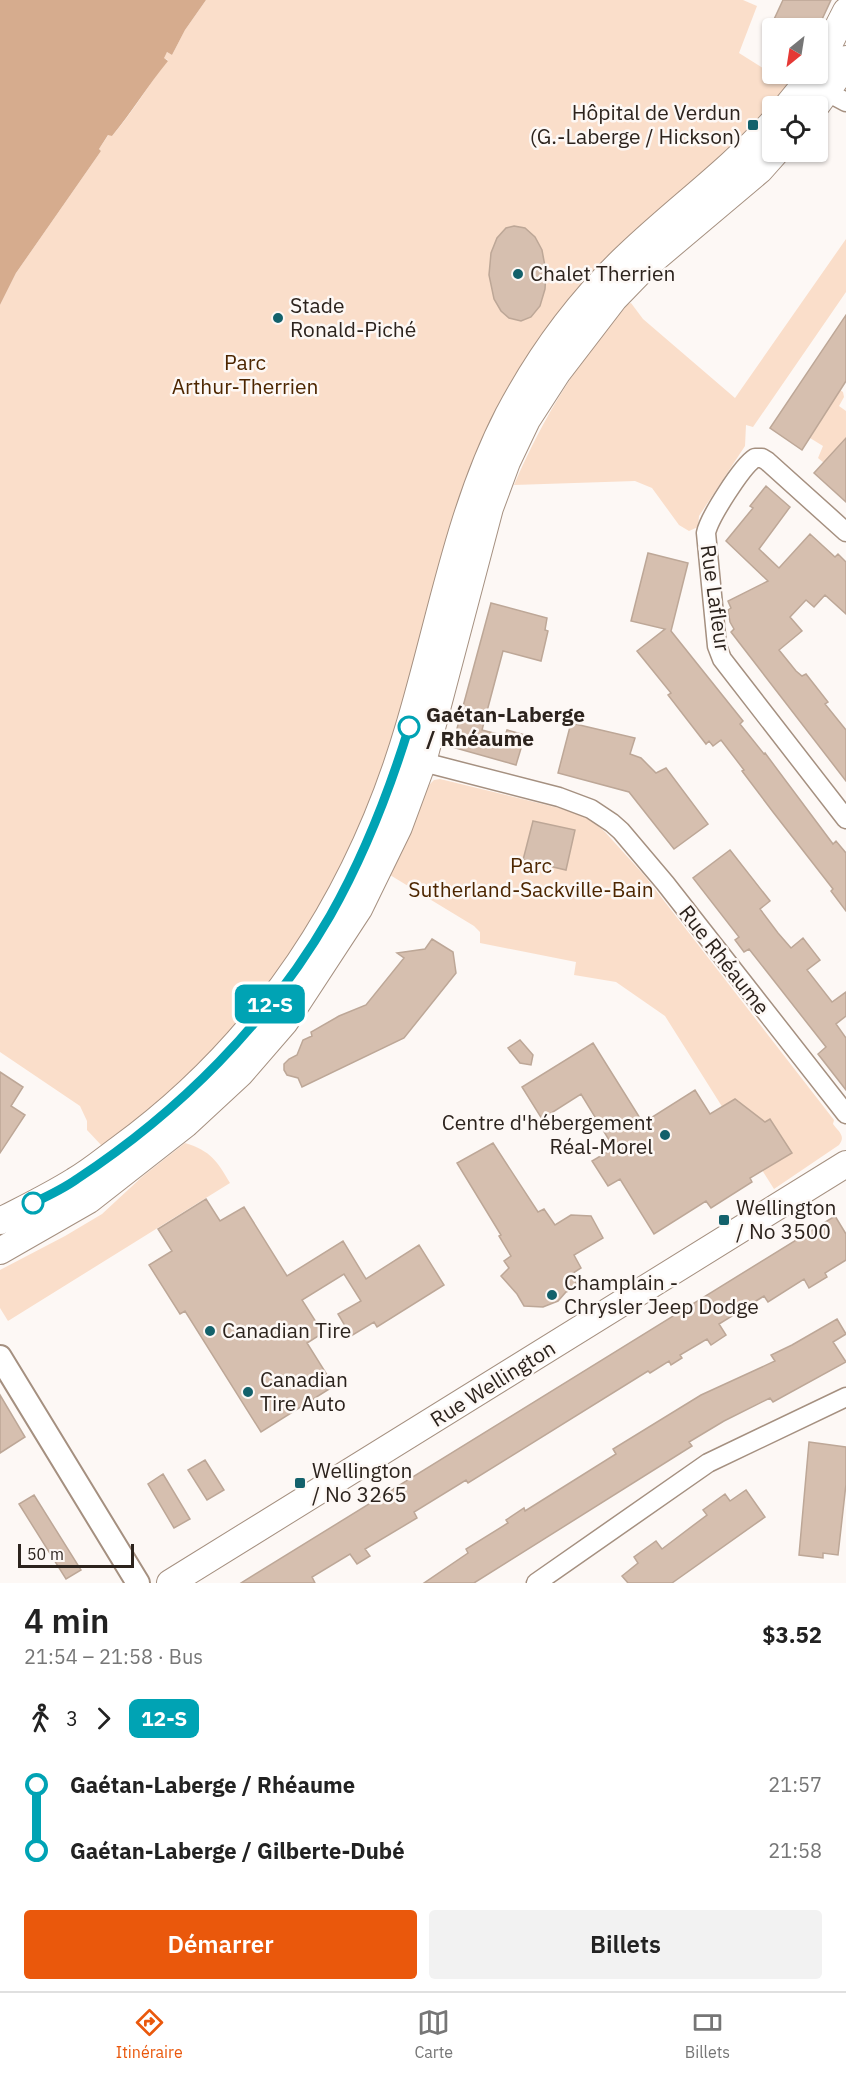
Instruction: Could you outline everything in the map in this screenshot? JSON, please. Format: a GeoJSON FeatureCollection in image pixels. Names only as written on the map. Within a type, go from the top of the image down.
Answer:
{"type":"FeatureCollection","features":[{"type":"Feature","properties":{"kind":"main road"},"geometry":{"type":"LineString","coordinates":[[821,87],[844,19]]}},
{"type":"Feature","properties":{"kind":"main road"},"geometry":{"type":"LineString","coordinates":[[805,96],[821,87],[846,59]]}},
{"type":"Feature","properties":{"kind":"main road"},"geometry":{"type":"LineString","coordinates":[[0,1251],[80,1207],[164,1128],[189,1092],[229,1051],[285,985],[330,915],[383,803],[398,763],[463,530],[481,476],[508,416],[540,361],[580,306],[606,277],[629,254],[746,152],[762,134]]}},
{"type":"Feature","properties":{"kind":"main road"},"geometry":{"type":"LineString","coordinates":[[0,1221],[76,1180],[164,1128],[240,1074],[285,1022],[337,944],[376,877],[399,827],[423,762],[490,508],[507,462],[527,420],[559,371],[619,294],[645,267],[767,162]]}},
{"type":"Feature","properties":{"kind":"main road","name":"Rue Wellington"},"geometry":{"type":"LineString","coordinates":[[171,1583],[846,1164]]}},
{"type":"Feature","properties":{"kind":"street","name":"Rue Lafleur"},"geometry":{"type":"LineString","coordinates":[[846,532],[762,458],[755,458],[745,466],[710,521],[706,532],[717,646],[728,668],[846,819]]}},
{"type":"Feature","properties":{"kind":"street","name":"Rue Rhéaume"},"geometry":{"type":"LineString","coordinates":[[423,762],[560,796],[591,809],[621,831],[846,1114]]}},
{"type":"Feature","properties":{"kind":"street"},"geometry":{"type":"LineString","coordinates":[[0,1357],[138,1583]]}},
{"type":"Feature","properties":{"kind":"street"},"geometry":{"type":"LineString","coordinates":[[536,1583],[708,1463],[846,1397]]}},
{"type":"Feature","properties":{"kind":"green space","name":"Parc Arthur-Therrien"},"geometry":{"type":"Polygon","coordinates":[[[206,0],[743,0],[757,6],[739,53],[762,67],[762,84],[787,84],[780,96],[762,96],[762,117],[757,123],[754,120],[748,126],[751,130],[535,346],[499,406],[474,458],[459,502],[400,717],[397,717],[396,721],[399,722],[370,806],[335,880],[281,967],[218,1045],[143,1114],[102,1146],[87,1130],[87,1121],[80,1106],[0,1052],[0,305],[16,273],[101,151],[99,149],[109,134],[112,136],[127,118],[168,60],[163,58],[167,52],[172,55],[185,30],[206,0]]]}},
{"type":"Feature","properties":{"kind":"green space"},"geometry":{"type":"Polygon","coordinates":[[[846,239],[846,292],[753,427],[746,425],[745,446],[699,516],[698,527],[689,531],[679,525],[652,488],[635,481],[514,485],[537,436],[578,367],[628,304],[631,303],[643,319],[735,398],[846,239]]]}},
{"type":"Feature","properties":{"kind":"green space"},"geometry":{"type":"Polygon","coordinates":[[[840,390],[844,397],[839,406],[846,411],[846,438],[824,463],[818,458],[823,446],[810,438],[840,390]]]}},
{"type":"Feature","properties":{"kind":"green space","name":"Parc Sutherland-Sackville-Bain"},"geometry":{"type":"Polygon","coordinates":[[[440,779],[571,811],[592,821],[605,832],[644,875],[834,1120],[833,1124],[842,1137],[839,1145],[774,1189],[665,1016],[616,982],[574,975],[576,962],[480,943],[480,932],[474,926],[390,875],[410,832],[426,788],[434,780],[440,779]]]}},
{"type":"Feature","properties":{"kind":"green space"},"geometry":{"type":"Polygon","coordinates":[[[185,1143],[207,1153],[230,1183],[8,1321],[0,1308],[0,1270],[102,1214],[143,1176],[185,1143]]]}},
{"type":"Feature","properties":{"kind":"shaded area"},"geometry":{"type":"Polygon","coordinates":[[[0,0],[206,0],[185,30],[172,55],[167,52],[164,58],[168,61],[112,136],[108,135],[99,149],[101,151],[16,273],[0,305],[0,0]]]}},
{"type":"Feature","properties":{"kind":"building"},"geometry":{"type":"Polygon","coordinates":[[[783,0],[831,0],[823,18],[775,18],[783,0]]]}},
{"type":"Feature","properties":{"kind":"building","name":"Chalet Therrien"},"geometry":{"type":"Polygon","coordinates":[[[514,226],[525,228],[535,237],[542,250],[546,272],[545,289],[540,306],[531,317],[521,321],[509,318],[501,311],[494,299],[489,275],[491,253],[497,238],[506,228],[514,226]]]}},
{"type":"Feature","properties":{"kind":"building"},"geometry":{"type":"Polygon","coordinates":[[[846,315],[846,381],[802,450],[770,428],[846,315]]]}},
{"type":"Feature","properties":{"kind":"building"},"geometry":{"type":"Polygon","coordinates":[[[846,438],[846,502],[814,473],[846,438]]]}},
{"type":"Feature","properties":{"kind":"building"},"geometry":{"type":"Polygon","coordinates":[[[766,486],[790,507],[759,549],[779,568],[810,534],[835,557],[838,554],[846,562],[846,614],[825,595],[814,607],[806,600],[790,617],[802,631],[779,650],[796,671],[802,676],[806,674],[828,702],[825,704],[846,730],[846,781],[731,632],[734,629],[730,622],[728,610],[731,608],[728,601],[768,581],[726,541],[753,508],[750,506],[766,486]]]}},
{"type":"Feature","properties":{"kind":"building"},"geometry":{"type":"Polygon","coordinates":[[[648,553],[688,563],[671,631],[743,721],[740,724],[765,753],[833,844],[836,841],[846,853],[846,911],[831,891],[833,889],[742,771],[744,770],[721,740],[713,746],[709,741],[706,744],[668,695],[671,693],[637,651],[665,629],[631,621],[648,553]]]}},
{"type":"Feature","properties":{"kind":"building"},"geometry":{"type":"Polygon","coordinates":[[[491,603],[547,618],[545,630],[548,631],[541,661],[503,651],[482,730],[505,736],[507,730],[525,735],[516,765],[452,747],[491,603]]]}},
{"type":"Feature","properties":{"kind":"building"},"geometry":{"type":"Polygon","coordinates":[[[571,723],[635,738],[630,754],[641,758],[656,773],[666,768],[708,824],[674,849],[629,792],[558,773],[571,723]]]}},
{"type":"Feature","properties":{"kind":"building"},"geometry":{"type":"Polygon","coordinates":[[[533,821],[575,830],[566,870],[523,860],[533,821]]]}},
{"type":"Feature","properties":{"kind":"building"},"geometry":{"type":"Polygon","coordinates":[[[730,850],[770,901],[760,909],[778,933],[791,948],[803,938],[820,960],[807,970],[832,1002],[846,992],[846,1016],[836,1024],[846,1038],[846,1090],[818,1054],[826,1047],[749,949],[744,952],[735,940],[739,937],[693,878],[730,850]]]}},
{"type":"Feature","properties":{"kind":"building"},"geometry":{"type":"Polygon","coordinates":[[[432,939],[453,952],[456,973],[404,1038],[302,1087],[298,1078],[287,1075],[284,1064],[297,1055],[303,1040],[312,1036],[311,1032],[339,1016],[366,1005],[404,958],[397,953],[425,949],[432,939]]]}},
{"type":"Feature","properties":{"kind":"building"},"geometry":{"type":"Polygon","coordinates":[[[520,1040],[533,1055],[531,1065],[520,1063],[508,1048],[520,1040]]]}},
{"type":"Feature","properties":{"kind":"building","name":"Centre d'hébergement Réal-Morel"},"geometry":{"type":"Polygon","coordinates":[[[593,1043],[643,1123],[695,1090],[710,1114],[735,1099],[765,1122],[770,1119],[792,1153],[750,1178],[752,1182],[711,1208],[706,1201],[654,1234],[620,1179],[608,1186],[592,1161],[614,1148],[581,1094],[542,1119],[522,1087],[593,1043]]]}},
{"type":"Feature","properties":{"kind":"building"},"geometry":{"type":"Polygon","coordinates":[[[0,1072],[23,1087],[11,1106],[25,1115],[0,1153],[0,1072]]]}},
{"type":"Feature","properties":{"kind":"building"},"geometry":{"type":"Polygon","coordinates":[[[493,1143],[538,1212],[544,1209],[555,1225],[571,1215],[591,1216],[603,1238],[574,1255],[581,1268],[570,1275],[579,1287],[566,1292],[558,1301],[543,1307],[524,1306],[501,1276],[509,1268],[504,1261],[511,1256],[499,1236],[501,1235],[457,1163],[493,1143]]]}},
{"type":"Feature","properties":{"kind":"building"},"geometry":{"type":"Polygon","coordinates":[[[206,1199],[220,1221],[244,1207],[287,1276],[343,1241],[366,1279],[419,1245],[444,1285],[377,1327],[374,1322],[351,1336],[338,1314],[361,1301],[344,1274],[302,1300],[323,1333],[307,1343],[334,1386],[261,1432],[185,1311],[180,1314],[149,1265],[172,1251],[158,1229],[206,1199]]]}},
{"type":"Feature","properties":{"kind":"building"},"geometry":{"type":"Polygon","coordinates":[[[835,1216],[846,1234],[846,1260],[825,1273],[827,1277],[809,1288],[804,1279],[768,1302],[764,1296],[719,1324],[726,1335],[711,1345],[707,1339],[680,1355],[682,1358],[671,1365],[669,1361],[650,1373],[648,1371],[468,1483],[466,1480],[414,1512],[417,1518],[365,1549],[370,1556],[357,1564],[350,1554],[312,1577],[315,1583],[241,1583],[835,1216]]]}},
{"type":"Feature","properties":{"kind":"building"},"geometry":{"type":"Polygon","coordinates":[[[837,1319],[846,1334],[833,1342],[846,1362],[773,1402],[770,1398],[724,1421],[689,1442],[692,1446],[474,1583],[424,1583],[468,1553],[466,1549],[508,1523],[506,1520],[524,1508],[525,1511],[616,1454],[613,1449],[701,1395],[775,1361],[771,1355],[837,1319]]]}},
{"type":"Feature","properties":{"kind":"building"},"geometry":{"type":"Polygon","coordinates":[[[0,1395],[25,1437],[0,1453],[0,1395]]]}},
{"type":"Feature","properties":{"kind":"building"},"geometry":{"type":"Polygon","coordinates":[[[809,1442],[846,1447],[846,1484],[838,1555],[823,1553],[823,1558],[799,1555],[809,1442]]]}},
{"type":"Feature","properties":{"kind":"building"},"geometry":{"type":"Polygon","coordinates":[[[205,1460],[224,1490],[207,1500],[188,1470],[205,1460]]]}},
{"type":"Feature","properties":{"kind":"building"},"geometry":{"type":"Polygon","coordinates":[[[163,1474],[190,1519],[174,1528],[148,1484],[163,1474]]]}},
{"type":"Feature","properties":{"kind":"building"},"geometry":{"type":"Polygon","coordinates":[[[746,1490],[765,1517],[672,1583],[628,1583],[622,1576],[638,1563],[634,1557],[656,1541],[662,1549],[707,1515],[703,1510],[725,1494],[730,1501],[746,1490]]]}},
{"type":"Feature","properties":{"kind":"building"},"geometry":{"type":"Polygon","coordinates":[[[34,1495],[81,1570],[66,1579],[19,1504],[34,1495]]]}},
{"type":"Feature","properties":{"kind":"bus line","name":"12-S"},"geometry":{"type":"LineString","coordinates":[[33,1203],[76,1180],[157,1120],[189,1092],[229,1051],[285,985],[330,915],[357,862],[383,803],[409,727]]}},
{"type":"Feature","properties":{"kind":"place","name":"Hôpital de Verdun (G.-Laberge / Hickson)"},"geometry":{"type":"Point","coordinates":[753,125]}},
{"type":"Feature","properties":{"kind":"place","name":"Chalet Therrien"},"geometry":{"type":"Point","coordinates":[518,274]}},
{"type":"Feature","properties":{"kind":"place","name":"Stade Ronald-Piché"},"geometry":{"type":"Point","coordinates":[278,318]}},
{"type":"Feature","properties":{"kind":"place","name":"Gaétan-Laberge / Rhéaume"},"geometry":{"type":"Point","coordinates":[409,727]}},
{"type":"Feature","properties":{"kind":"place","name":"Centre d'hébergement Réal-Morel"},"geometry":{"type":"Point","coordinates":[665,1135]}},
{"type":"Feature","properties":{"kind":"place","name":"Wellington / No 3500"},"geometry":{"type":"Point","coordinates":[724,1220]}},
{"type":"Feature","properties":{"kind":"place","name":"Champlain - Chrysler Jeep Dodge"},"geometry":{"type":"Point","coordinates":[552,1295]}},
{"type":"Feature","properties":{"kind":"place","name":"Canadian Tire"},"geometry":{"type":"Point","coordinates":[210,1331]}},
{"type":"Feature","properties":{"kind":"place","name":"Canadian Tire Auto"},"geometry":{"type":"Point","coordinates":[248,1392]}},
{"type":"Feature","properties":{"kind":"place","name":"Wellington / No 3265"},"geometry":{"type":"Point","coordinates":[300,1483]}}]}
